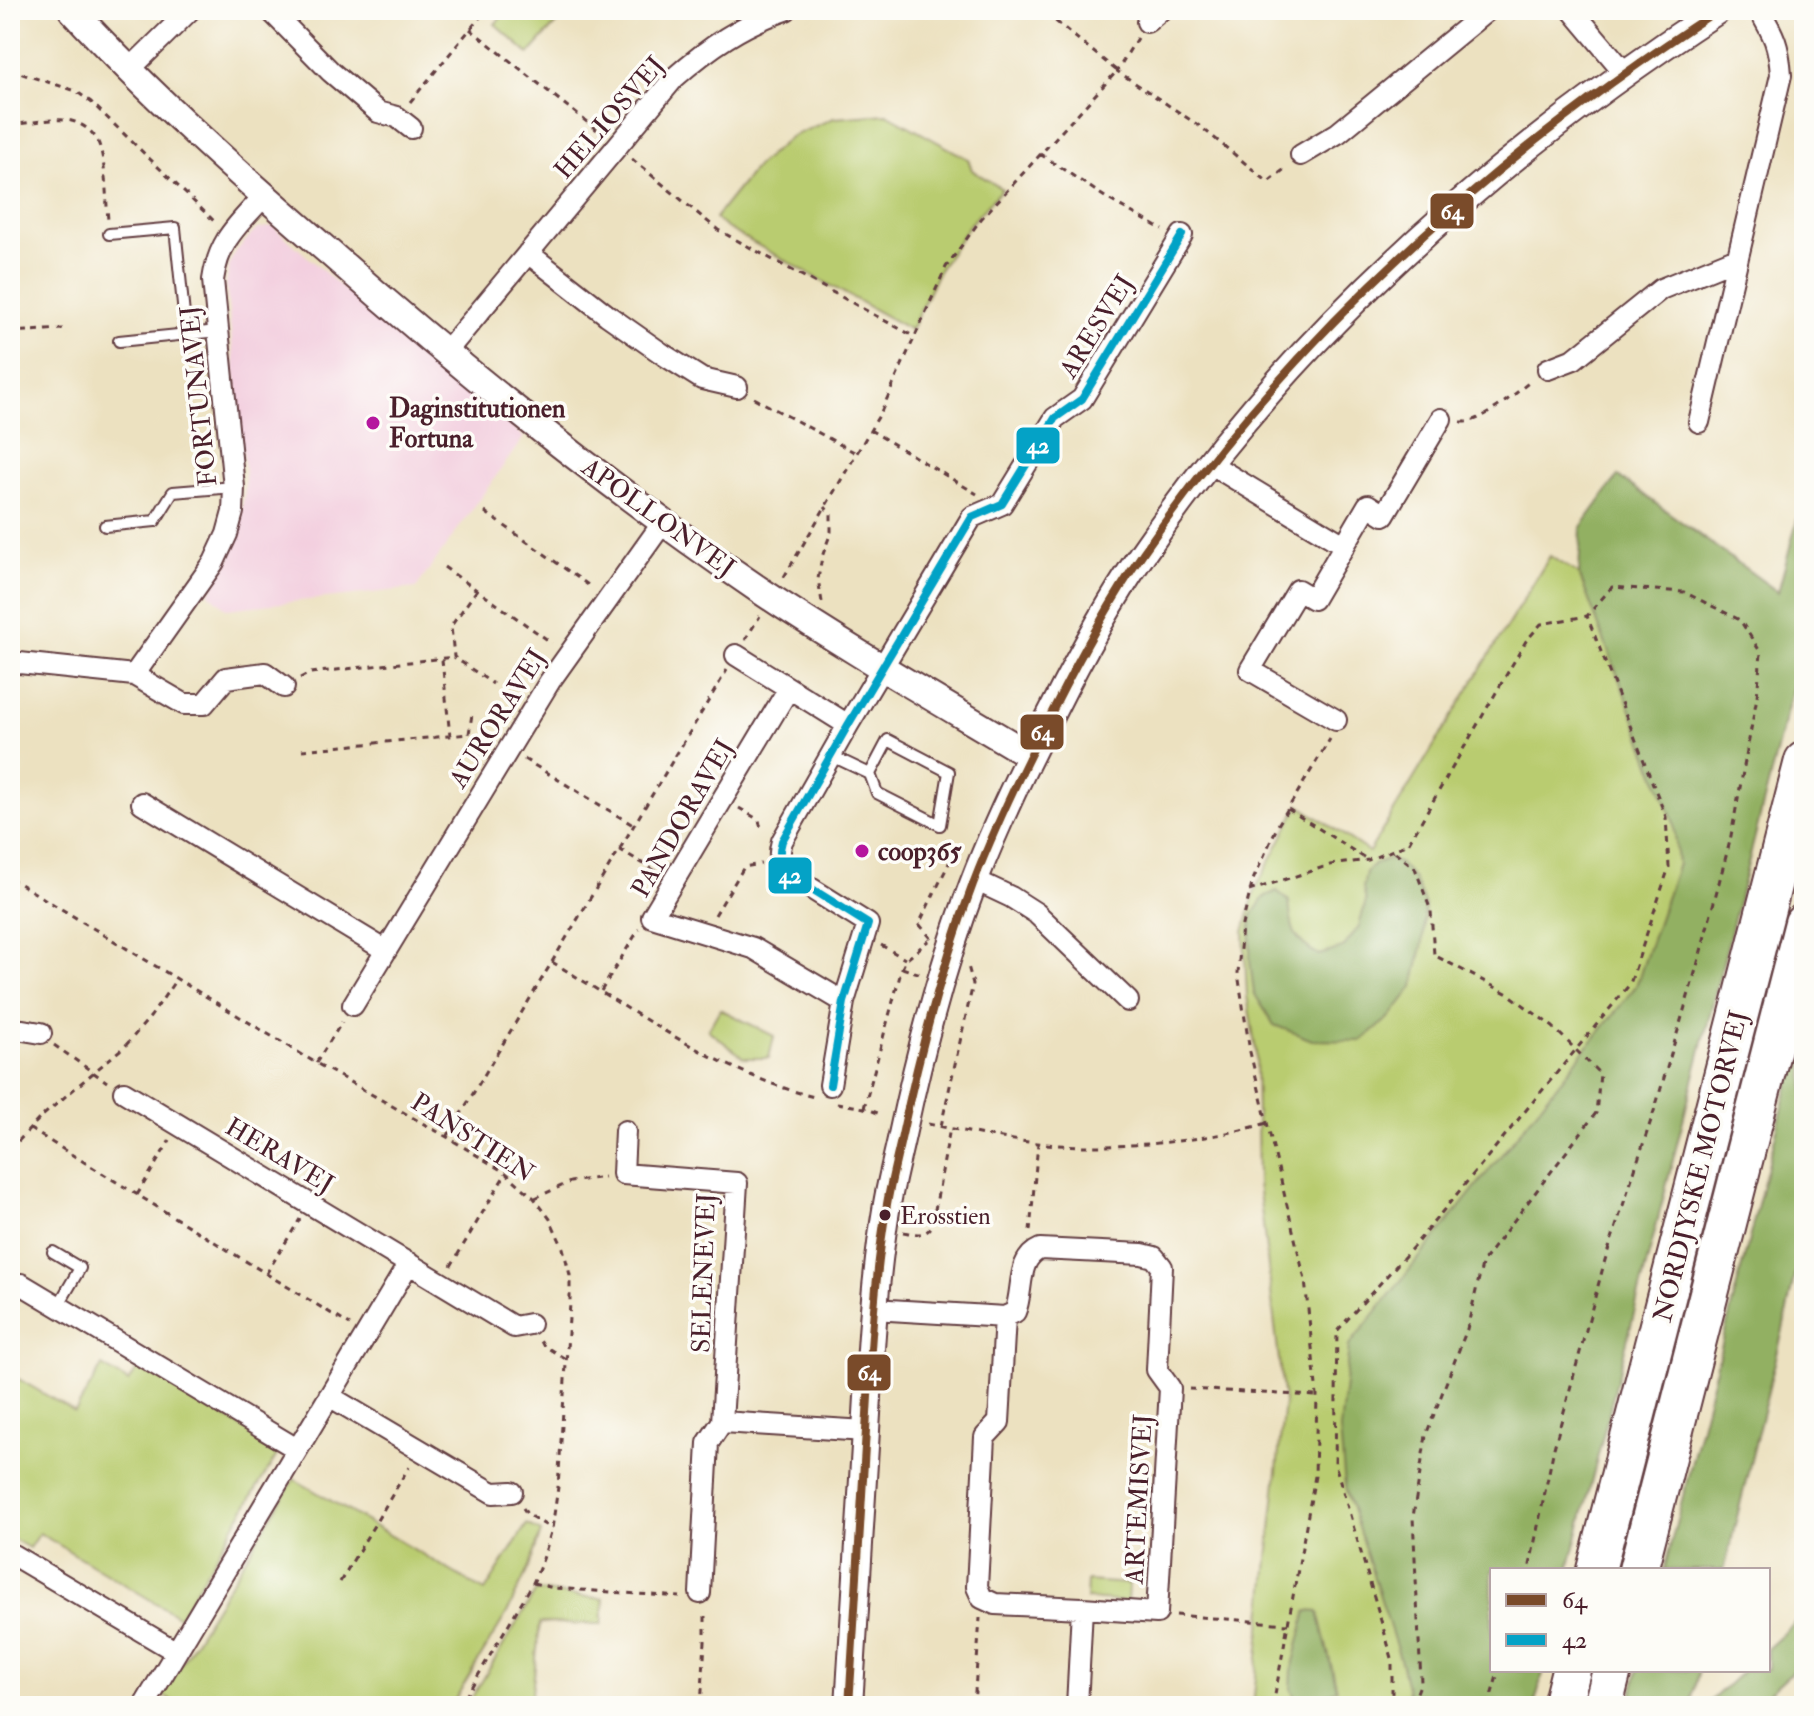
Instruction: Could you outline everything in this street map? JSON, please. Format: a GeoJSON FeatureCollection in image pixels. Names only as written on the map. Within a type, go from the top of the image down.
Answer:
{"type":"FeatureCollection","features":[{"type":"Feature","properties":{"kind":"highway","name":"NORDJYSKE MOTORVEJ"},"geometry":{"type":"LineString","coordinates":[[1597,1568],[1804,761]]}},
{"type":"Feature","properties":{"kind":"highway","name":"NORDJYSKE MOTORVEJ"},"geometry":{"type":"LineString","coordinates":[[1639,1568],[1804,923]]}},
{"type":"Feature","properties":{"kind":"highway"},"geometry":{"type":"LineString","coordinates":[[1562,1706],[1570,1672]]}},
{"type":"Feature","properties":{"kind":"highway"},"geometry":{"type":"LineString","coordinates":[[1603,1706],[1612,1672]]}},
{"type":"Feature","properties":{"kind":"street","name":"APOLLONVEJ"},"geometry":{"type":"LineString","coordinates":[[72,10],[129,70],[264,196],[445,353],[552,439],[758,589],[1029,755]]}},
{"type":"Feature","properties":{"kind":"street"},"geometry":{"type":"LineString","coordinates":[[129,70],[190,10]]}},
{"type":"Feature","properties":{"kind":"street"},"geometry":{"type":"LineString","coordinates":[[270,10],[331,72],[378,112],[404,123]]}},
{"type":"Feature","properties":{"kind":"street","name":"HELIOSVEJ"},"geometry":{"type":"LineString","coordinates":[[445,353],[674,78],[705,51],[735,32],[763,17],[786,10]]}},
{"type":"Feature","properties":{"kind":"street"},"geometry":{"type":"LineString","coordinates":[[1301,155],[1338,133],[1488,10]]}},
{"type":"Feature","properties":{"kind":"street"},"geometry":{"type":"LineString","coordinates":[[1572,10],[1625,73]]}},
{"type":"Feature","properties":{"kind":"street"},"geometry":{"type":"LineString","coordinates":[[849,1706],[873,1309],[890,1189],[940,945],[959,924],[1029,755],[1090,639],[1142,555],[1209,463],[1291,366],[1383,273],[1507,164],[1625,73],[1718,10]]}},
{"type":"Feature","properties":{"kind":"street"},"geometry":{"type":"LineString","coordinates":[[1699,422],[1781,75],[1780,54],[1774,34],[1759,10]]}},
{"type":"Feature","properties":{"kind":"street","name":"FORTUNAVEJ"},"geometry":{"type":"LineString","coordinates":[[134,675],[214,562],[233,512],[234,487],[213,280],[220,249],[264,196]]}},
{"type":"Feature","properties":{"kind":"street","name":"ARESVEJ"},"geometry":{"type":"LineString","coordinates":[[883,667],[972,517],[1002,504],[1055,418],[1082,399],[1182,235]]}},
{"type":"Feature","properties":{"kind":"street"},"geometry":{"type":"LineString","coordinates":[[528,253],[664,355],[702,379],[737,387]]}},
{"type":"Feature","properties":{"kind":"street"},"geometry":{"type":"LineString","coordinates":[[1548,369],[1574,359],[1661,289],[1737,258]]}},
{"type":"Feature","properties":{"kind":"street"},"geometry":{"type":"LineString","coordinates":[[1336,720],[1250,670],[1298,590],[1313,599],[1368,505],[1384,515],[1441,419]]}},
{"type":"Feature","properties":{"kind":"street"},"geometry":{"type":"LineString","coordinates":[[1209,463],[1344,545]]}},
{"type":"Feature","properties":{"kind":"street","name":"AURORAVEJ"},"geometry":{"type":"LineString","coordinates":[[353,1005],[507,748],[568,654],[664,521]]}},
{"type":"Feature","properties":{"kind":"street"},"geometry":{"type":"LineString","coordinates":[[736,655],[848,725]]}},
{"type":"Feature","properties":{"kind":"street"},"geometry":{"type":"LineString","coordinates":[[10,662],[134,675],[184,704],[204,704],[226,678],[265,673],[284,687]]}},
{"type":"Feature","properties":{"kind":"street"},"geometry":{"type":"LineString","coordinates":[[824,1095],[844,1002],[868,924],[788,874],[781,865],[779,853],[782,841],[883,667]]}},
{"type":"Feature","properties":{"kind":"street","name":"PANDORAVEJ"},"geometry":{"type":"LineString","coordinates":[[789,688],[652,917],[753,948],[844,1002]]}},
{"type":"Feature","properties":{"kind":"street"},"geometry":{"type":"LineString","coordinates":[[142,803],[385,950]]}},
{"type":"Feature","properties":{"kind":"street"},"geometry":{"type":"LineString","coordinates":[[975,880],[1036,913],[1128,1001]]}},
{"type":"Feature","properties":{"kind":"street"},"geometry":{"type":"LineString","coordinates":[[10,1025],[41,1033]]}},
{"type":"Feature","properties":{"kind":"street","name":"HERAVEJ"},"geometry":{"type":"LineString","coordinates":[[124,1092],[514,1327],[530,1324]]}},
{"type":"Feature","properties":{"kind":"street"},"geometry":{"type":"LineString","coordinates":[[623,1174],[625,1131]]}},
{"type":"Feature","properties":{"kind":"street","name":"SELENEVEJ"},"geometry":{"type":"LineString","coordinates":[[623,1174],[737,1183],[722,1422],[708,1443],[700,1593]]}},
{"type":"Feature","properties":{"kind":"street","name":"ARTEMISVEJ"},"geometry":{"type":"LineString","coordinates":[[982,1598],[995,1604],[1082,1608],[1158,1621],[1170,1388],[1157,1370],[1162,1267],[1154,1257],[1142,1254],[1049,1249],[1032,1253]]}},
{"type":"Feature","properties":{"kind":"street"},"geometry":{"type":"LineString","coordinates":[[873,1309],[1005,1317],[1015,1312],[1020,1301],[1022,1271],[1032,1253]]}},
{"type":"Feature","properties":{"kind":"street"},"geometry":{"type":"LineString","coordinates":[[144,1706],[409,1263]]}},
{"type":"Feature","properties":{"kind":"street"},"geometry":{"type":"LineString","coordinates":[[21,1284],[297,1449]]}},
{"type":"Feature","properties":{"kind":"street"},"geometry":{"type":"LineString","coordinates":[[982,1598],[977,1587],[985,1437],[999,1422],[1005,1317]]}},
{"type":"Feature","properties":{"kind":"street"},"geometry":{"type":"LineString","coordinates":[[329,1396],[493,1493],[512,1492]]}},
{"type":"Feature","properties":{"kind":"street"},"geometry":{"type":"LineString","coordinates":[[722,1422],[866,1431]]}},
{"type":"Feature","properties":{"kind":"street"},"geometry":{"type":"LineString","coordinates":[[13,1555],[175,1651]]}},
{"type":"Feature","properties":{"kind":"street"},"geometry":{"type":"LineString","coordinates":[[1077,1706],[1082,1608]]}},
{"type":"Feature","properties":{"kind":"lane"},"geometry":{"type":"LineString","coordinates":[[109,234],[175,228],[186,334]]}},
{"type":"Feature","properties":{"kind":"lane"},"geometry":{"type":"LineString","coordinates":[[119,341],[218,331]]}},
{"type":"Feature","properties":{"kind":"lane"},"geometry":{"type":"LineString","coordinates":[[105,526],[155,521],[173,492],[234,487]]}},
{"type":"Feature","properties":{"kind":"lane"},"geometry":{"type":"LineString","coordinates":[[832,756],[870,774],[877,793],[940,825],[949,772],[888,740],[870,774]]}},
{"type":"Feature","properties":{"kind":"lane"},"geometry":{"type":"LineString","coordinates":[[53,1252],[80,1268],[58,1306]]}},
{"type":"Feature","properties":{"kind":"path"},"geometry":{"type":"LineString","coordinates":[[404,123],[486,10]]}},
{"type":"Feature","properties":{"kind":"path"},"geometry":{"type":"LineString","coordinates":[[1042,10],[1117,71],[1201,127],[1268,182],[1301,155]]}},
{"type":"Feature","properties":{"kind":"path"},"geometry":{"type":"LineString","coordinates":[[784,577],[881,412],[946,267],[981,219],[1117,71],[1154,16]]}},
{"type":"Feature","properties":{"kind":"path"},"geometry":{"type":"LineString","coordinates":[[470,29],[718,230],[915,337]]}},
{"type":"Feature","properties":{"kind":"path"},"geometry":{"type":"LineString","coordinates":[[10,70],[76,91],[91,102],[229,235]]}},
{"type":"Feature","properties":{"kind":"path"},"geometry":{"type":"LineString","coordinates":[[10,125],[64,120],[73,121],[91,131],[101,152],[109,234]]}},
{"type":"Feature","properties":{"kind":"path"},"geometry":{"type":"LineString","coordinates":[[1040,154],[1160,229],[1182,235]]}},
{"type":"Feature","properties":{"kind":"path"},"geometry":{"type":"LineString","coordinates":[[10,332],[63,329]]}},
{"type":"Feature","properties":{"kind":"path"},"geometry":{"type":"LineString","coordinates":[[1441,419],[1469,423],[1504,402],[1548,369]]}},
{"type":"Feature","properties":{"kind":"path"},"geometry":{"type":"LineString","coordinates":[[737,387],[765,406],[856,454]]}},
{"type":"Feature","properties":{"kind":"path"},"geometry":{"type":"LineString","coordinates":[[870,430],[977,494],[972,517]]}},
{"type":"Feature","properties":{"kind":"path"},"geometry":{"type":"LineString","coordinates":[[810,622],[822,604],[818,579],[831,532],[831,514],[825,507]]}},
{"type":"Feature","properties":{"kind":"path"},"geometry":{"type":"LineString","coordinates":[[485,512],[608,599]]}},
{"type":"Feature","properties":{"kind":"path"},"geometry":{"type":"LineString","coordinates":[[444,567],[568,654]]}},
{"type":"Feature","properties":{"kind":"path"},"geometry":{"type":"LineString","coordinates":[[1249,891],[1330,865],[1368,860],[1408,844],[1526,641],[1541,624],[1587,616],[1612,587],[1684,592],[1740,620],[1761,653],[1757,697],[1730,841],[1656,1105],[1605,1260],[1554,1448],[1529,1568]]}},
{"type":"Feature","properties":{"kind":"path"},"geometry":{"type":"LineString","coordinates":[[454,657],[451,626],[477,590]]}},
{"type":"Feature","properties":{"kind":"path"},"geometry":{"type":"LineString","coordinates":[[447,1137],[760,615]]}},
{"type":"Feature","properties":{"kind":"path"},"geometry":{"type":"LineString","coordinates":[[1392,1706],[1392,1658],[1335,1464],[1337,1331],[1414,1246],[1630,984],[1669,867],[1666,817],[1587,616]]}},
{"type":"Feature","properties":{"kind":"path"},"geometry":{"type":"LineString","coordinates":[[284,687],[310,673],[454,657],[493,684]]}},
{"type":"Feature","properties":{"kind":"path"},"geometry":{"type":"LineString","coordinates":[[442,658],[450,736]]}},
{"type":"Feature","properties":{"kind":"path"},"geometry":{"type":"LineString","coordinates":[[302,750],[469,734],[472,714]]}},
{"type":"Feature","properties":{"kind":"path"},"geometry":{"type":"LineString","coordinates":[[1273,1706],[1315,1476],[1317,1396],[1305,1280],[1250,1052],[1238,973],[1242,925],[1249,891],[1278,825],[1333,734],[1336,720]]}},
{"type":"Feature","properties":{"kind":"path"},"geometry":{"type":"LineString","coordinates":[[507,748],[633,825]]}},
{"type":"Feature","properties":{"kind":"path"},"geometry":{"type":"LineString","coordinates":[[1288,809],[1368,860]]}},
{"type":"Feature","properties":{"kind":"path"},"geometry":{"type":"LineString","coordinates":[[940,825],[952,857],[919,924],[968,966],[973,984],[941,1126]]}},
{"type":"Feature","properties":{"kind":"path"},"geometry":{"type":"LineString","coordinates":[[619,849],[663,876],[671,863],[681,869]]}},
{"type":"Feature","properties":{"kind":"path"},"geometry":{"type":"LineString","coordinates":[[1394,850],[1415,868],[1431,911],[1434,955],[1510,995],[1553,1027],[1600,1074],[1596,1113],[1483,1261],[1467,1329],[1426,1435],[1413,1517],[1421,1682],[1412,1706]]}},
{"type":"Feature","properties":{"kind":"path"},"geometry":{"type":"LineString","coordinates":[[704,933],[744,867],[780,859]]}},
{"type":"Feature","properties":{"kind":"path","name":"PANSTIEN"},"geometry":{"type":"LineString","coordinates":[[10,878],[316,1063],[506,1173],[534,1198],[550,1219],[563,1248],[570,1275],[567,1360],[552,1529],[533,1583],[460,1706]]}},
{"type":"Feature","properties":{"kind":"path"},"geometry":{"type":"LineString","coordinates":[[601,991],[639,929],[652,917]]}},
{"type":"Feature","properties":{"kind":"path"},"geometry":{"type":"LineString","coordinates":[[940,945],[940,931],[959,924]]}},
{"type":"Feature","properties":{"kind":"path"},"geometry":{"type":"LineString","coordinates":[[864,934],[906,960]]}},
{"type":"Feature","properties":{"kind":"path"},"geometry":{"type":"LineString","coordinates":[[864,1108],[902,968],[906,960],[940,945]]}},
{"type":"Feature","properties":{"kind":"path"},"geometry":{"type":"LineString","coordinates":[[552,962],[689,1045],[734,1067],[792,1091],[824,1095],[885,1115]]}},
{"type":"Feature","properties":{"kind":"path"},"geometry":{"type":"LineString","coordinates":[[902,968],[921,974]]}},
{"type":"Feature","properties":{"kind":"path"},"geometry":{"type":"LineString","coordinates":[[10,1150],[40,1118],[126,1045],[177,978]]}},
{"type":"Feature","properties":{"kind":"path"},"geometry":{"type":"LineString","coordinates":[[316,1063],[353,1005]]}},
{"type":"Feature","properties":{"kind":"path"},"geometry":{"type":"LineString","coordinates":[[41,1033],[61,1051],[124,1092]]}},
{"type":"Feature","properties":{"kind":"path"},"geometry":{"type":"LineString","coordinates":[[928,1124],[1038,1143],[1105,1146],[1237,1133],[1267,1123]]}},
{"type":"Feature","properties":{"kind":"path"},"geometry":{"type":"LineString","coordinates":[[137,1195],[179,1125]]}},
{"type":"Feature","properties":{"kind":"path"},"geometry":{"type":"LineString","coordinates":[[903,1232],[922,1235],[932,1226],[950,1128]]}},
{"type":"Feature","properties":{"kind":"path"},"geometry":{"type":"LineString","coordinates":[[30,1129],[366,1335]]}},
{"type":"Feature","properties":{"kind":"path"},"geometry":{"type":"LineString","coordinates":[[1032,1253],[1030,1231],[1038,1143]]}},
{"type":"Feature","properties":{"kind":"path"},"geometry":{"type":"LineString","coordinates":[[442,1283],[506,1173]]}},
{"type":"Feature","properties":{"kind":"path"},"geometry":{"type":"LineString","coordinates":[[534,1198],[570,1182],[623,1174]]}},
{"type":"Feature","properties":{"kind":"path"},"geometry":{"type":"LineString","coordinates":[[266,1274],[309,1203]]}},
{"type":"Feature","properties":{"kind":"path"},"geometry":{"type":"LineString","coordinates":[[530,1324],[543,1345],[567,1360]]}},
{"type":"Feature","properties":{"kind":"path"},"geometry":{"type":"LineString","coordinates":[[1170,1388],[1317,1396]]}},
{"type":"Feature","properties":{"kind":"path"},"geometry":{"type":"LineString","coordinates":[[340,1582],[420,1450]]}},
{"type":"Feature","properties":{"kind":"path"},"geometry":{"type":"LineString","coordinates":[[512,1492],[527,1514],[552,1529]]}},
{"type":"Feature","properties":{"kind":"path"},"geometry":{"type":"LineString","coordinates":[[533,1583],[554,1588],[677,1597],[700,1593],[704,1599],[705,1642],[701,1706]]}},
{"type":"Feature","properties":{"kind":"path"},"geometry":{"type":"LineString","coordinates":[[974,1706],[982,1598]]}},
{"type":"Feature","properties":{"kind":"path"},"geometry":{"type":"LineString","coordinates":[[1158,1621],[1288,1624]]}},
{"type":"Feature","properties":{"kind":"path"},"geometry":{"type":"LineString","coordinates":[[1488,1706],[1498,1672]]}},
{"type":"Feature","properties":{"kind":"shaded area","name":"Daginstitutionen Fortuna"},"geometry":{"type":"Polygon","coordinates":[[[273,226],[404,343],[524,437],[416,588],[227,609],[209,593],[229,561],[237,540],[245,488],[226,284],[230,262],[236,251],[257,229],[273,226]]]}},
{"type":"Feature","properties":{"kind":"green space"},"geometry":{"type":"Polygon","coordinates":[[[508,10],[552,10],[561,18],[529,54],[495,24],[508,10]]]}},
{"type":"Feature","properties":{"kind":"green space"},"geometry":{"type":"Polygon","coordinates":[[[887,114],[968,159],[972,170],[1002,189],[969,225],[939,270],[911,330],[725,227],[715,218],[756,167],[790,137],[834,118],[887,114]]]}},
{"type":"Feature","properties":{"kind":"green space"},"geometry":{"type":"Polygon","coordinates":[[[1618,476],[1778,592],[1804,494],[1804,643],[1570,1568],[1490,1568],[1490,1672],[1543,1672],[1534,1706],[1411,1706],[1402,1665],[1345,1487],[1340,1429],[1349,1346],[1636,986],[1678,864],[1674,823],[1579,574],[1581,527],[1618,476]]]}},
{"type":"Feature","properties":{"kind":"green space"},"geometry":{"type":"Polygon","coordinates":[[[1550,556],[1579,574],[1674,823],[1678,864],[1636,986],[1349,1347],[1411,1706],[1253,1706],[1284,1402],[1258,1183],[1256,1051],[1247,996],[1244,932],[1255,890],[1299,805],[1369,852],[1550,556]]]}},
{"type":"Feature","properties":{"kind":"green space"},"geometry":{"type":"Polygon","coordinates":[[[1388,859],[1401,864],[1414,879],[1425,905],[1423,942],[1413,987],[1390,1017],[1361,1041],[1312,1040],[1274,1025],[1254,993],[1250,961],[1251,917],[1264,897],[1277,891],[1289,901],[1295,933],[1310,950],[1319,955],[1343,948],[1359,926],[1366,901],[1363,887],[1366,872],[1376,863],[1388,859]]]}},
{"type":"Feature","properties":{"kind":"green space"},"geometry":{"type":"Polygon","coordinates":[[[720,1009],[774,1036],[769,1058],[744,1058],[708,1030],[720,1009]]]}},
{"type":"Feature","properties":{"kind":"green space"},"geometry":{"type":"Polygon","coordinates":[[[1804,1025],[1804,1229],[1783,1330],[1724,1568],[1665,1568],[1804,1025]]]}},
{"type":"Feature","properties":{"kind":"green space"},"geometry":{"type":"Polygon","coordinates":[[[102,1366],[129,1382],[139,1366],[280,1450],[179,1617],[39,1533],[29,1548],[10,1537],[10,1374],[75,1412],[102,1366]]]}},
{"type":"Feature","properties":{"kind":"green space"},"geometry":{"type":"Polygon","coordinates":[[[294,1479],[485,1591],[527,1524],[541,1532],[529,1567],[507,1613],[451,1706],[181,1706],[162,1695],[294,1479]]]}},
{"type":"Feature","properties":{"kind":"green space"},"geometry":{"type":"Polygon","coordinates":[[[1087,1581],[1129,1584],[1128,1602],[1086,1599],[1087,1581]]]}},
{"type":"Feature","properties":{"kind":"green space"},"geometry":{"type":"Polygon","coordinates":[[[536,1591],[604,1599],[602,1624],[540,1623],[531,1702],[495,1701],[494,1706],[467,1706],[536,1591]]]}},
{"type":"Feature","properties":{"kind":"green space"},"geometry":{"type":"Polygon","coordinates":[[[1307,1611],[1318,1612],[1337,1689],[1307,1706],[1299,1706],[1291,1689],[1292,1670],[1307,1611]]]}},
{"type":"Feature","properties":{"kind":"green space"},"geometry":{"type":"Polygon","coordinates":[[[1804,1615],[1804,1661],[1754,1706],[1705,1706],[1742,1672],[1770,1672],[1770,1646],[1804,1615]]]}},
{"type":"Feature","properties":{"kind":"green space"},"geometry":{"type":"Polygon","coordinates":[[[1638,1672],[1698,1672],[1690,1706],[1629,1706],[1638,1672]]]}},
{"type":"Feature","properties":{"kind":"transit line","name":"64"},"geometry":{"type":"LineString","coordinates":[[849,1706],[874,1309],[890,1187],[924,1040],[962,915],[1001,817],[1063,690],[1095,630],[1143,553],[1202,473],[1265,396],[1333,323],[1404,253],[1479,187],[1556,125],[1718,10]]}},
{"type":"Feature","properties":{"kind":"transit line","name":"42"},"geometry":{"type":"LineString","coordinates":[[830,1085],[844,1002],[868,924],[788,874],[780,859],[782,841],[972,517],[1002,504],[1055,418],[1082,399],[1182,235]]}},
{"type":"Feature","properties":{"kind":"place","name":"Daginstitutionen Fortuna"},"geometry":{"type":"Point","coordinates":[373,423]}},
{"type":"Feature","properties":{"kind":"place","name":"coop365"},"geometry":{"type":"Point","coordinates":[862,851]}},
{"type":"Feature","properties":{"kind":"place","name":"Erosstien"},"geometry":{"type":"Point","coordinates":[885,1215]}}]}
